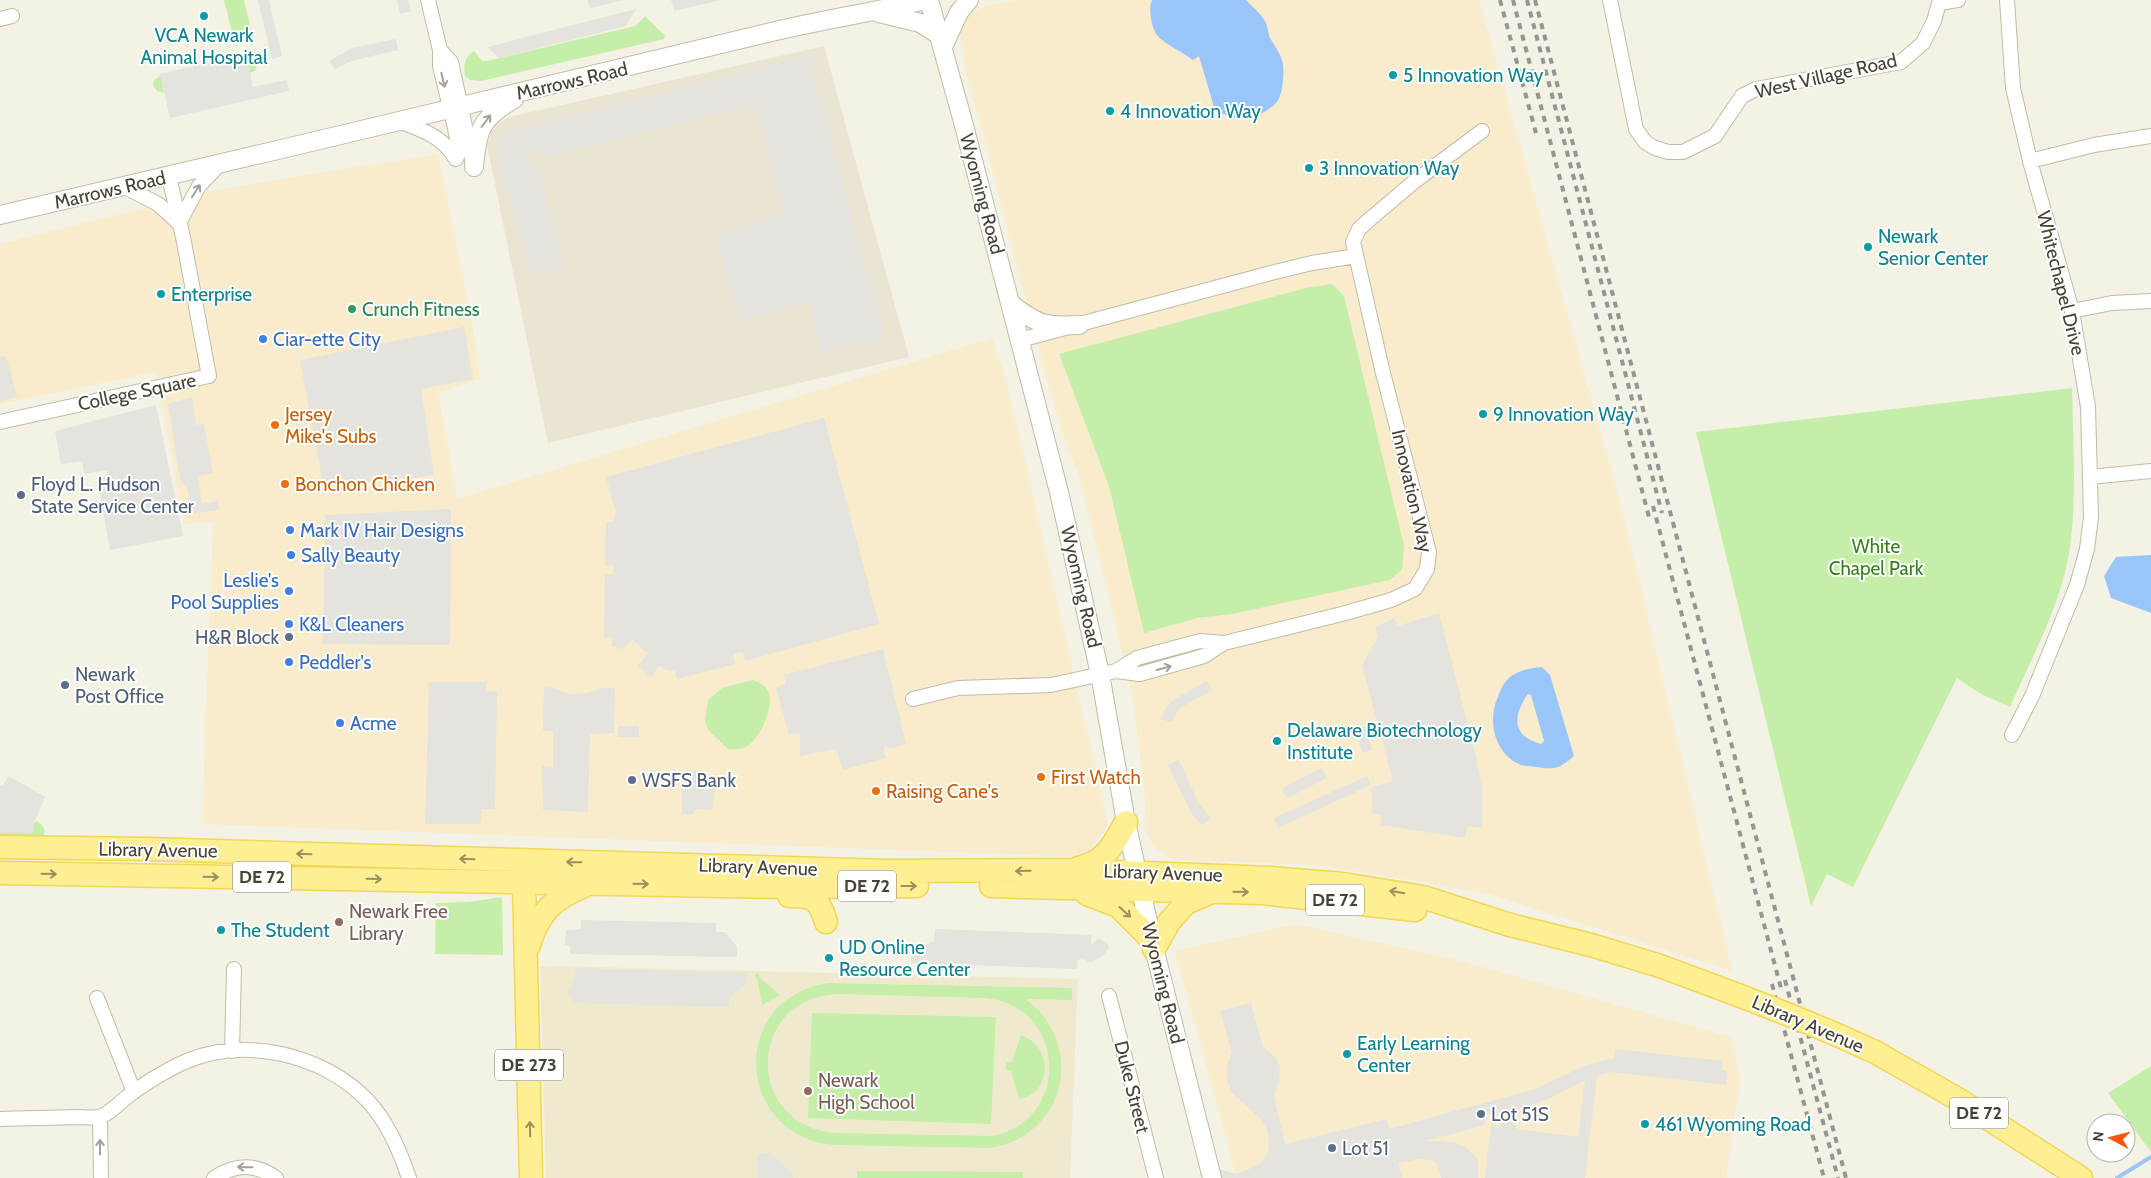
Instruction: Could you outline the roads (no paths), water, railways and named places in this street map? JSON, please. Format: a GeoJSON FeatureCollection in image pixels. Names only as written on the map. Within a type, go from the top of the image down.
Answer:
{"type":"FeatureCollection","features":[{"type":"Feature","properties":{"kind":"main road"},"geometry":{"type":"LineString","coordinates":[[1068,878],[1101,858],[1108,851],[1126,822]]}},
{"type":"Feature","properties":{"kind":"main road","name":"Library Avenue"},"geometry":{"type":"LineString","coordinates":[[0,848],[147,849],[888,871],[1139,881],[1270,878],[1343,884],[1424,896],[1510,925],[1590,945],[1657,965],[1757,1002],[1875,1052],[1956,1098],[2081,1178]]}},
{"type":"Feature","properties":{"kind":"main road","name":"DE 273"},"geometry":{"type":"LineString","coordinates":[[516,861],[524,882],[530,1178]]}},
{"type":"Feature","properties":{"kind":"main road","name":"Library Avenue"},"geometry":{"type":"LineString","coordinates":[[0,873],[685,885],[876,886],[1068,878]]}},
{"type":"Feature","properties":{"kind":"main road"},"geometry":{"type":"LineString","coordinates":[[1068,878],[1118,906],[1153,945],[1169,922],[1186,903],[1212,891]]}},
{"type":"Feature","properties":{"kind":"main road","name":"Library Avenue"},"geometry":{"type":"LineString","coordinates":[[1139,881],[1212,891],[1262,892],[1322,899],[1406,909],[1510,925]]}},
{"type":"Feature","properties":{"kind":"main road"},"geometry":{"type":"LineString","coordinates":[[526,952],[534,930],[550,905],[558,898],[592,883]]}},
{"type":"Feature","properties":{"kind":"main road"},"geometry":{"type":"LineString","coordinates":[[685,885],[720,895],[811,898],[821,906],[826,922],[836,903],[876,886]]}},
{"type":"Feature","properties":{"kind":"street"},"geometry":{"type":"LineString","coordinates":[[399,121],[438,137],[448,146],[456,158],[459,151],[451,62],[440,50],[428,0]]}},
{"type":"Feature","properties":{"kind":"street","name":"Marrows Road"},"geometry":{"type":"LineString","coordinates":[[0,215],[169,177],[294,145],[525,92],[770,32],[880,7],[928,0]]}},
{"type":"Feature","properties":{"kind":"street","name":"Wyoming Road"},"geometry":{"type":"LineString","coordinates":[[928,0],[941,41],[1108,672],[1126,822],[1153,945],[1212,1178]]}},
{"type":"Feature","properties":{"kind":"street"},"geometry":{"type":"LineString","coordinates":[[880,7],[920,23],[941,41],[969,0]]}},
{"type":"Feature","properties":{"kind":"street","name":"West Village Road"},"geometry":{"type":"LineString","coordinates":[[1610,0],[1636,129],[1645,142],[1655,148],[1668,152],[1683,152],[1715,136],[1742,96],[1756,90],[1901,62],[1923,42],[1934,21],[1938,1]]}},
{"type":"Feature","properties":{"kind":"street"},"geometry":{"type":"LineString","coordinates":[[1938,1],[1958,0]]}},
{"type":"Feature","properties":{"kind":"street","name":"Whitechapel Drive"},"geometry":{"type":"LineString","coordinates":[[2007,0],[2013,88],[2030,161],[2072,311],[2088,407],[2091,518],[2088,541],[2077,585],[2032,696],[2012,735]]}},
{"type":"Feature","properties":{"kind":"street"},"geometry":{"type":"LineString","coordinates":[[474,167],[479,131],[492,114],[525,92]]}},
{"type":"Feature","properties":{"kind":"street"},"geometry":{"type":"LineString","coordinates":[[455,108],[474,167]]}},
{"type":"Feature","properties":{"kind":"street","name":"Innovation Way"},"geometry":{"type":"LineString","coordinates":[[913,698],[958,688],[1051,685],[1108,672],[1140,674],[1204,656],[1224,643],[1342,614],[1391,600],[1415,589],[1427,569],[1429,552],[1353,242],[1359,229],[1415,181],[1482,131]]}},
{"type":"Feature","properties":{"kind":"street"},"geometry":{"type":"LineString","coordinates":[[2030,161],[2094,145],[2151,136]]}},
{"type":"Feature","properties":{"kind":"street","name":"Marrows Road"},"geometry":{"type":"LineString","coordinates":[[180,223],[199,186],[219,165]]}},
{"type":"Feature","properties":{"kind":"street","name":"College Square"},"geometry":{"type":"LineString","coordinates":[[0,422],[209,376],[180,223],[169,177]]}},
{"type":"Feature","properties":{"kind":"street"},"geometry":{"type":"LineString","coordinates":[[123,186],[158,204],[180,223]]}},
{"type":"Feature","properties":{"kind":"street"},"geometry":{"type":"LineString","coordinates":[[1020,340],[1304,265],[1356,256]]}},
{"type":"Feature","properties":{"kind":"street"},"geometry":{"type":"LineString","coordinates":[[2072,311],[2112,303],[2151,301]]}},
{"type":"Feature","properties":{"kind":"street"},"geometry":{"type":"LineString","coordinates":[[1011,304],[1029,317],[1052,326],[1079,324]]}},
{"type":"Feature","properties":{"kind":"street"},"geometry":{"type":"LineString","coordinates":[[2090,477],[2151,471]]}},
{"type":"Feature","properties":{"kind":"street"},"geometry":{"type":"LineString","coordinates":[[232,1051],[234,969]]}},
{"type":"Feature","properties":{"kind":"street","name":"Duke Street"},"geometry":{"type":"LineString","coordinates":[[1109,996],[1156,1178]]}},
{"type":"Feature","properties":{"kind":"street"},"geometry":{"type":"LineString","coordinates":[[97,998],[134,1092]]}},
{"type":"Feature","properties":{"kind":"street"},"geometry":{"type":"LineString","coordinates":[[0,1119],[100,1116],[181,1063],[214,1053],[232,1051],[273,1052],[326,1069],[355,1089],[382,1118],[403,1159],[409,1178]]}},
{"type":"Feature","properties":{"kind":"street"},"geometry":{"type":"LineString","coordinates":[[100,1116],[101,1178]]}},
{"type":"Feature","properties":{"kind":"street"},"geometry":{"type":"LineString","coordinates":[[214,1178],[234,1167],[247,1166],[260,1169],[276,1178]]}},
{"type":"Feature","properties":{"kind":"water"},"geometry":{"type":"Polygon","coordinates":[[[1152,0],[1246,0],[1266,23],[1270,38],[1280,54],[1283,74],[1280,95],[1276,103],[1262,113],[1245,118],[1228,116],[1214,107],[1199,56],[1193,60],[1164,41],[1155,32],[1150,12],[1152,0]]]}},
{"type":"Feature","properties":{"kind":"water"},"geometry":{"type":"Polygon","coordinates":[[[2151,555],[2151,613],[2111,598],[2104,576],[2116,557],[2151,555]]]}},
{"type":"Feature","properties":{"kind":"water"},"geometry":{"type":"Polygon","coordinates":[[[1542,667],[1550,675],[1574,756],[1561,766],[1553,768],[1521,765],[1512,760],[1499,745],[1493,726],[1495,706],[1502,686],[1506,681],[1517,673],[1542,667]],[[1528,694],[1519,710],[1518,724],[1524,736],[1541,744],[1544,741],[1531,695],[1528,694]]]}},
{"type":"Feature","properties":{"kind":"waterway"},"geometry":{"type":"LineString","coordinates":[[2117,1178],[2151,1157]]}},
{"type":"Feature","properties":{"kind":"railway"},"geometry":{"type":"LineString","coordinates":[[1500,0],[1536,133]]}},
{"type":"Feature","properties":{"kind":"railway"},"geometry":{"type":"LineString","coordinates":[[1513,0],[1649,517]]}},
{"type":"Feature","properties":{"kind":"railway"},"geometry":{"type":"LineString","coordinates":[[1527,0],[1662,513]]}},
{"type":"Feature","properties":{"kind":"railway"},"geometry":{"type":"LineString","coordinates":[[1535,0],[1846,1178]]}},
{"type":"Feature","properties":{"kind":"railway"},"geometry":{"type":"LineString","coordinates":[[1653,506],[1782,992]]}},
{"type":"Feature","properties":{"kind":"railway"},"geometry":{"type":"LineString","coordinates":[[1785,980],[1838,1178]]}},
{"type":"Feature","properties":{"kind":"railway"},"geometry":{"type":"LineString","coordinates":[[1772,984],[1824,1178]]}},
{"type":"Feature","properties":{"kind":"place","name":"VCA Newark Animal Hospital"},"geometry":{"type":"Point","coordinates":[204,16]}},
{"type":"Feature","properties":{"kind":"place","name":"5 Innovation Way"},"geometry":{"type":"Point","coordinates":[1393,75]}},
{"type":"Feature","properties":{"kind":"place","name":"4 Innovation Way"},"geometry":{"type":"Point","coordinates":[1110,111]}},
{"type":"Feature","properties":{"kind":"place","name":"3 Innovation Way"},"geometry":{"type":"Point","coordinates":[1309,168]}},
{"type":"Feature","properties":{"kind":"place","name":"Newark Senior Center"},"geometry":{"type":"Point","coordinates":[1868,247]}},
{"type":"Feature","properties":{"kind":"place","name":"Enterprise"},"geometry":{"type":"Point","coordinates":[161,294]}},
{"type":"Feature","properties":{"kind":"place","name":"Crunch Fitness"},"geometry":{"type":"Point","coordinates":[352,309]}},
{"type":"Feature","properties":{"kind":"place","name":"Ciar-ette City"},"geometry":{"type":"Point","coordinates":[263,339]}},
{"type":"Feature","properties":{"kind":"place","name":"9 Innovation Way"},"geometry":{"type":"Point","coordinates":[1483,414]}},
{"type":"Feature","properties":{"kind":"place","name":"Jersey Mike's Subs"},"geometry":{"type":"Point","coordinates":[275,425]}},
{"type":"Feature","properties":{"kind":"place","name":"Bonchon Chicken"},"geometry":{"type":"Point","coordinates":[285,484]}},
{"type":"Feature","properties":{"kind":"place","name":"Floyd L. Hudson State Service Center"},"geometry":{"type":"Point","coordinates":[21,495]}},
{"type":"Feature","properties":{"kind":"place","name":"Mark IV Hair Designs"},"geometry":{"type":"Point","coordinates":[290,530]}},
{"type":"Feature","properties":{"kind":"place","name":"Sally Beauty"},"geometry":{"type":"Point","coordinates":[291,555]}},
{"type":"Feature","properties":{"kind":"place","name":"Leslie's Pool Supplies"},"geometry":{"type":"Point","coordinates":[289,591]}},
{"type":"Feature","properties":{"kind":"place","name":"K&L Cleaners"},"geometry":{"type":"Point","coordinates":[289,624]}},
{"type":"Feature","properties":{"kind":"place","name":"H&R Block"},"geometry":{"type":"Point","coordinates":[289,637]}},
{"type":"Feature","properties":{"kind":"place","name":"Peddler's"},"geometry":{"type":"Point","coordinates":[289,662]}},
{"type":"Feature","properties":{"kind":"place","name":"Newark Post Office"},"geometry":{"type":"Point","coordinates":[65,685]}},
{"type":"Feature","properties":{"kind":"place","name":"Acme"},"geometry":{"type":"Point","coordinates":[340,723]}},
{"type":"Feature","properties":{"kind":"place","name":"Delaware Biotechnology Institute"},"geometry":{"type":"Point","coordinates":[1277,741]}},
{"type":"Feature","properties":{"kind":"place","name":"First Watch"},"geometry":{"type":"Point","coordinates":[1041,777]}},
{"type":"Feature","properties":{"kind":"place","name":"WSFS Bank"},"geometry":{"type":"Point","coordinates":[632,780]}},
{"type":"Feature","properties":{"kind":"place","name":"Raising Cane's"},"geometry":{"type":"Point","coordinates":[876,791]}},
{"type":"Feature","properties":{"kind":"place","name":"Newark Free Library"},"geometry":{"type":"Point","coordinates":[339,922]}},
{"type":"Feature","properties":{"kind":"place","name":"The Student"},"geometry":{"type":"Point","coordinates":[221,930]}},
{"type":"Feature","properties":{"kind":"place","name":"UD Online Resource Center"},"geometry":{"type":"Point","coordinates":[829,958]}},
{"type":"Feature","properties":{"kind":"place","name":"Early Learning Center"},"geometry":{"type":"Point","coordinates":[1347,1054]}},
{"type":"Feature","properties":{"kind":"place","name":"Newark High School"},"geometry":{"type":"Point","coordinates":[808,1091]}},
{"type":"Feature","properties":{"kind":"place","name":"Lot 51S"},"geometry":{"type":"Point","coordinates":[1481,1114]}},
{"type":"Feature","properties":{"kind":"place","name":"461 Wyoming Road"},"geometry":{"type":"Point","coordinates":[1645,1124]}},
{"type":"Feature","properties":{"kind":"place","name":"Lot 51"},"geometry":{"type":"Point","coordinates":[1332,1148]}},
{"type":"Feature","properties":{"kind":"park label","name":"White Chapel Park"},"geometry":{"type":"Point","coordinates":[1876,557]}}]}
